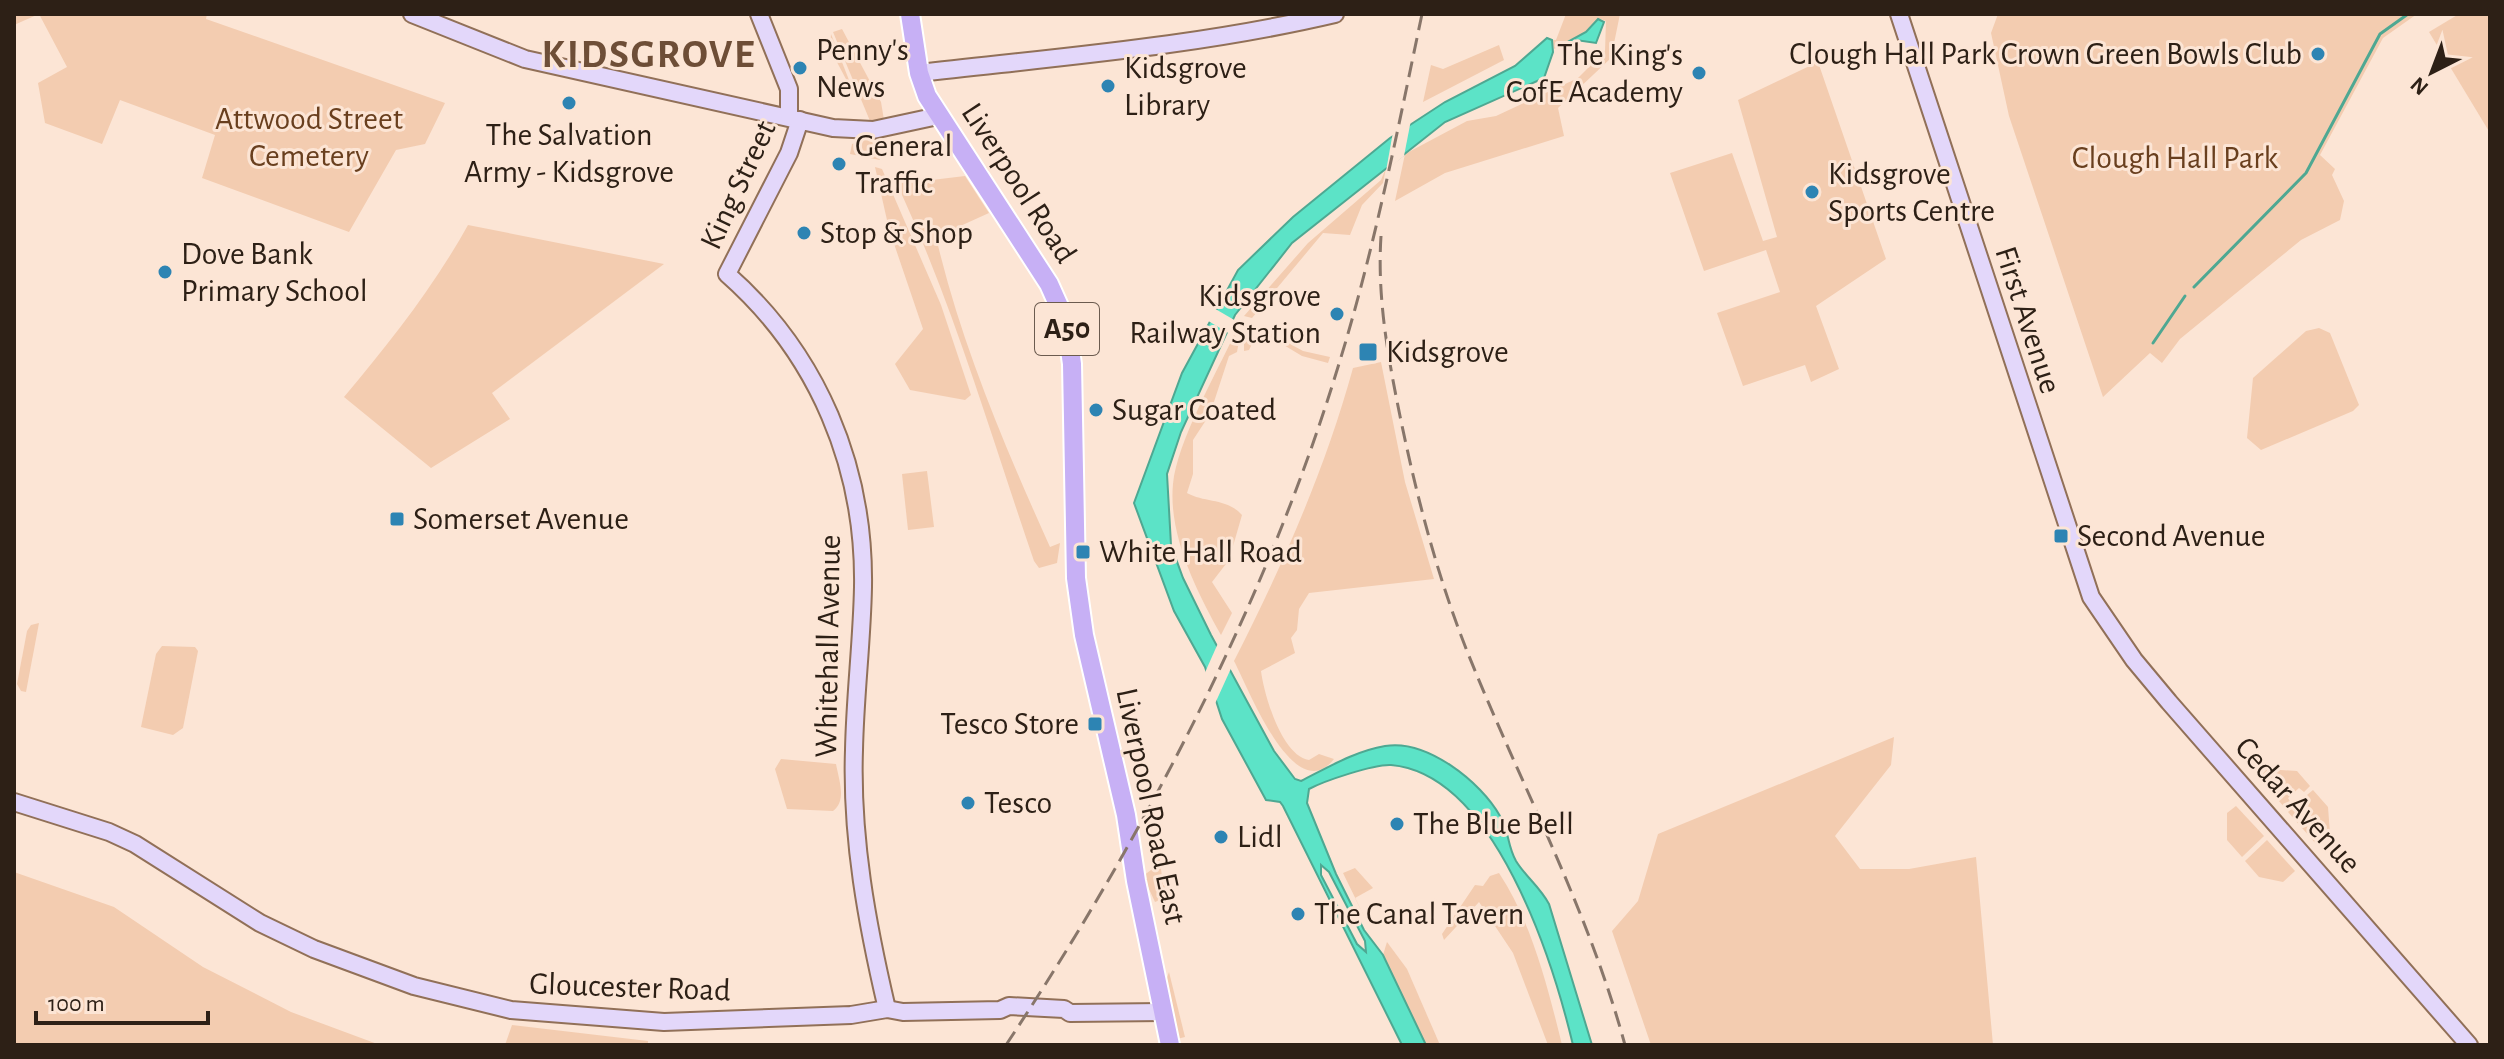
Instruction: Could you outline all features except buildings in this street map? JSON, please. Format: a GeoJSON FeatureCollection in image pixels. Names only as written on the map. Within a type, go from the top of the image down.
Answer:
{"type":"FeatureCollection","features":[{"type":"Feature","properties":{"kind":"main road","name":"Liverpool Road"},"geometry":{"type":"LineString","coordinates":[[910,14],[919,73],[938,116],[1049,284],[1066,322],[1072,364],[1076,578]]}},
{"type":"Feature","properties":{"kind":"main road","name":"Liverpool Road East"},"geometry":{"type":"LineString","coordinates":[[1076,578],[1084,635],[1126,815],[1170,1045]]}},
{"type":"Feature","properties":{"kind":"street"},"geometry":{"type":"LineString","coordinates":[[412,14],[538,61],[795,118],[863,130],[938,116]]}},
{"type":"Feature","properties":{"kind":"street"},"geometry":{"type":"LineString","coordinates":[[759,14],[789,89],[795,118]]}},
{"type":"Feature","properties":{"kind":"street"},"geometry":{"type":"LineString","coordinates":[[919,73],[1111,51],[1261,29],[1335,14]]}},
{"type":"Feature","properties":{"kind":"street","name":"First Avenue"},"geometry":{"type":"LineString","coordinates":[[1899,14],[2091,597]]}},
{"type":"Feature","properties":{"kind":"street","name":"King Street"},"geometry":{"type":"LineString","coordinates":[[727,274],[789,153],[795,118]]}},
{"type":"Feature","properties":{"kind":"street","name":"Whitehall Avenue"},"geometry":{"type":"LineString","coordinates":[[727,274],[746,291],[817,385],[855,488],[863,583],[854,751],[855,822],[864,903],[887,1009]]}},
{"type":"Feature","properties":{"kind":"street","name":"Cedar Avenue"},"geometry":{"type":"LineString","coordinates":[[2091,597],[2161,693],[2469,1045]]}},
{"type":"Feature","properties":{"kind":"street","name":"Gloucester Road"},"geometry":{"type":"LineString","coordinates":[[14,802],[109,832],[135,844],[260,923],[314,949],[380,975],[472,1001],[549,1015],[664,1022],[851,1015],[887,1009],[903,1012],[1000,1010],[1009,1006],[1064,1009],[1070,1013],[1163,1012]]}},
{"type":"Feature","properties":{"kind":"green space"},"geometry":{"type":"Polygon","coordinates":[[[14,14],[39,14],[14,25],[14,14]]]}},
{"type":"Feature","properties":{"kind":"green space","name":"Attwood Street Cemetery"},"geometry":{"type":"Polygon","coordinates":[[[39,14],[207,14],[206,19],[445,103],[425,144],[396,150],[349,232],[202,178],[215,135],[120,100],[102,144],[45,123],[38,83],[67,67],[39,14]]]}},
{"type":"Feature","properties":{"kind":"green space"},"geometry":{"type":"Polygon","coordinates":[[[1566,14],[1620,14],[1611,58],[1558,108],[1564,136],[1445,173],[1395,201],[1405,154],[1467,121],[1496,116],[1578,78],[1605,51],[1606,21],[1600,19],[1586,32],[1554,49],[1552,40],[1556,40],[1566,14]]]}},
{"type":"Feature","properties":{"kind":"green space","name":"Clough Hall Park"},"geometry":{"type":"Polygon","coordinates":[[[1998,14],[2417,14],[2383,38],[2320,155],[2335,169],[2332,175],[2344,201],[2340,220],[2301,240],[2180,339],[2162,363],[2150,353],[2103,397],[2009,116],[1991,33],[1998,14]]]}},
{"type":"Feature","properties":{"kind":"green space"},"geometry":{"type":"Polygon","coordinates":[[[2459,14],[2490,14],[2490,133],[2429,32],[2459,14]]]}},
{"type":"Feature","properties":{"kind":"green space"},"geometry":{"type":"Polygon","coordinates":[[[842,29],[881,102],[884,120],[870,121],[833,32],[842,29]]]}},
{"type":"Feature","properties":{"kind":"green space"},"geometry":{"type":"Polygon","coordinates":[[[831,34],[856,98],[830,49],[831,34]]]}},
{"type":"Feature","properties":{"kind":"green space"},"geometry":{"type":"Polygon","coordinates":[[[1499,45],[1504,60],[1423,102],[1431,65],[1443,69],[1499,45]]]}},
{"type":"Feature","properties":{"kind":"green space"},"geometry":{"type":"Polygon","coordinates":[[[1818,62],[1886,259],[1816,306],[1839,369],[1811,382],[1805,365],[1743,386],[1717,313],[1780,292],[1766,250],[1704,271],[1670,173],[1732,153],[1763,241],[1777,237],[1738,100],[1818,62]]]}},
{"type":"Feature","properties":{"kind":"green space"},"geometry":{"type":"Polygon","coordinates":[[[870,137],[880,160],[850,154],[852,144],[870,137]]]}},
{"type":"Feature","properties":{"kind":"green space"},"geometry":{"type":"Polygon","coordinates":[[[875,167],[882,169],[941,305],[971,395],[965,400],[910,390],[895,364],[923,329],[889,229],[875,167]]]}},
{"type":"Feature","properties":{"kind":"green space"},"geometry":{"type":"Polygon","coordinates":[[[1386,168],[1383,183],[1362,205],[1350,235],[1323,233],[1252,318],[1244,316],[1308,243],[1381,180],[1386,168]]]}},
{"type":"Feature","properties":{"kind":"green space"},"geometry":{"type":"Polygon","coordinates":[[[895,171],[915,182],[965,176],[989,213],[936,237],[958,317],[1001,433],[1050,547],[1060,543],[1057,563],[1039,568],[1034,561],[953,321],[895,180],[895,171]]]}},
{"type":"Feature","properties":{"kind":"green space"},"geometry":{"type":"Polygon","coordinates":[[[468,225],[664,264],[492,393],[510,419],[431,468],[344,397],[410,314],[468,225]]]}},
{"type":"Feature","properties":{"kind":"green space"},"geometry":{"type":"Polygon","coordinates":[[[2319,328],[2330,333],[2359,405],[2353,411],[2261,450],[2247,438],[2253,378],[2306,331],[2319,328]]]}},
{"type":"Feature","properties":{"kind":"green space"},"geometry":{"type":"Polygon","coordinates":[[[1268,332],[1303,351],[1330,357],[1328,363],[1302,356],[1267,335],[1254,340],[1249,350],[1244,351],[1244,341],[1268,332]]]}},
{"type":"Feature","properties":{"kind":"green space"},"geometry":{"type":"Polygon","coordinates":[[[1234,335],[1239,341],[1237,352],[1229,356],[1210,414],[1193,440],[1193,474],[1187,493],[1223,503],[1242,515],[1229,560],[1212,582],[1232,613],[1221,635],[1186,562],[1175,523],[1173,484],[1189,429],[1234,335]]]}},
{"type":"Feature","properties":{"kind":"green space"},"geometry":{"type":"Polygon","coordinates":[[[1381,362],[1405,482],[1434,579],[1309,593],[1299,609],[1297,630],[1291,638],[1295,653],[1261,671],[1270,709],[1291,748],[1309,760],[1319,754],[1334,759],[1319,770],[1303,768],[1288,757],[1274,738],[1234,661],[1301,518],[1353,368],[1381,362]]]}},
{"type":"Feature","properties":{"kind":"green space"},"geometry":{"type":"Polygon","coordinates":[[[927,471],[934,527],[908,530],[902,474],[927,471]]]}},
{"type":"Feature","properties":{"kind":"green space"},"geometry":{"type":"Polygon","coordinates":[[[39,623],[26,692],[21,691],[17,684],[27,631],[31,625],[39,623]]]}},
{"type":"Feature","properties":{"kind":"green space"},"geometry":{"type":"Polygon","coordinates":[[[162,646],[195,647],[198,651],[183,728],[173,735],[141,727],[156,654],[162,646]]]}},
{"type":"Feature","properties":{"kind":"green space"},"geometry":{"type":"Polygon","coordinates":[[[1894,737],[1891,765],[1835,836],[1860,869],[1909,869],[1976,857],[1993,1045],[1651,1045],[1612,931],[1638,901],[1658,834],[1894,737]]]}},
{"type":"Feature","properties":{"kind":"green space"},"geometry":{"type":"Polygon","coordinates":[[[781,759],[836,764],[841,790],[837,807],[833,811],[787,809],[775,769],[781,759]]]}},
{"type":"Feature","properties":{"kind":"green space"},"geometry":{"type":"Polygon","coordinates":[[[2267,769],[2297,771],[2310,786],[2304,792],[2299,788],[2288,798],[2291,803],[2285,808],[2259,778],[2267,769]]]}},
{"type":"Feature","properties":{"kind":"green space"},"geometry":{"type":"Polygon","coordinates":[[[2313,790],[2328,807],[2330,834],[2317,845],[2288,812],[2294,807],[2299,810],[2310,800],[2307,795],[2313,790]]]}},
{"type":"Feature","properties":{"kind":"green space"},"geometry":{"type":"Polygon","coordinates":[[[2236,806],[2264,836],[2242,857],[2227,840],[2227,813],[2236,806]]]}},
{"type":"Feature","properties":{"kind":"green space"},"geometry":{"type":"Polygon","coordinates":[[[2267,840],[2295,871],[2283,882],[2259,877],[2245,861],[2267,840]]]}},
{"type":"Feature","properties":{"kind":"green space"},"geometry":{"type":"Polygon","coordinates":[[[1159,853],[1163,885],[1167,887],[1165,898],[1155,902],[1143,876],[1151,870],[1159,853]]]}},
{"type":"Feature","properties":{"kind":"green space"},"geometry":{"type":"Polygon","coordinates":[[[1355,868],[1373,888],[1355,898],[1343,873],[1355,868]]]}},
{"type":"Feature","properties":{"kind":"green space"},"geometry":{"type":"Polygon","coordinates":[[[14,872],[114,907],[203,967],[291,1012],[380,1045],[14,1045],[14,872]]]}},
{"type":"Feature","properties":{"kind":"green space"},"geometry":{"type":"Polygon","coordinates":[[[1499,873],[1530,934],[1562,1045],[1548,1045],[1513,953],[1479,902],[1444,940],[1442,934],[1475,885],[1483,886],[1490,876],[1499,873]]]}},
{"type":"Feature","properties":{"kind":"green space"},"geometry":{"type":"Polygon","coordinates":[[[1387,942],[1407,969],[1440,1045],[1426,1045],[1383,955],[1387,942]]]}},
{"type":"Feature","properties":{"kind":"green space"},"geometry":{"type":"Polygon","coordinates":[[[1169,972],[1185,1037],[1177,1039],[1166,981],[1169,972]]]}},
{"type":"Feature","properties":{"kind":"green space"},"geometry":{"type":"Polygon","coordinates":[[[512,1025],[648,1041],[648,1045],[505,1045],[512,1025]]]}},
{"type":"Feature","properties":{"kind":"water"},"geometry":{"type":"Polygon","coordinates":[[[1598,19],[1604,22],[1596,43],[1576,40],[1564,47],[1562,45],[1586,32],[1598,19]]]}},
{"type":"Feature","properties":{"kind":"water"},"geometry":{"type":"Polygon","coordinates":[[[1547,38],[1552,40],[1553,52],[1544,78],[1445,122],[1292,243],[1235,315],[1181,432],[1167,474],[1171,545],[1183,578],[1274,751],[1295,779],[1301,781],[1342,760],[1385,746],[1418,749],[1435,756],[1466,777],[1500,816],[1516,861],[1549,904],[1592,1045],[1573,1045],[1534,922],[1514,877],[1489,836],[1460,801],[1428,776],[1383,765],[1309,789],[1307,803],[1336,874],[1364,930],[1383,955],[1426,1045],[1402,1045],[1283,806],[1280,802],[1266,800],[1222,719],[1205,667],[1174,611],[1134,503],[1182,373],[1238,270],[1293,217],[1390,138],[1445,102],[1515,66],[1547,38]],[[1321,865],[1321,875],[1357,944],[1366,952],[1365,941],[1329,872],[1321,865]]]}},
{"type":"Feature","properties":{"kind":"pier"},"geometry":{"type":"Polygon","coordinates":[[[1411,120],[1404,156],[1386,171],[1393,132],[1411,120]]]}},
{"type":"Feature","properties":{"kind":"pier"},"geometry":{"type":"Polygon","coordinates":[[[1212,307],[1236,321],[1230,334],[1205,319],[1212,307]]]}},
{"type":"Feature","properties":{"kind":"pier"},"geometry":{"type":"Polygon","coordinates":[[[1219,641],[1233,664],[1213,708],[1203,677],[1219,641]]]}},
{"type":"Feature","properties":{"kind":"waterway"},"geometry":{"type":"LineString","coordinates":[[2194,287],[2306,173],[2380,34],[2408,14]]}},
{"type":"Feature","properties":{"kind":"waterway"},"geometry":{"type":"LineString","coordinates":[[2153,343],[2185,296]]}},
{"type":"Feature","properties":{"kind":"railway"},"geometry":{"type":"LineString","coordinates":[[1006,1045],[1105,886],[1152,803],[1196,718],[1275,544],[1309,455],[1363,280],[1422,14]]}},
{"type":"Feature","properties":{"kind":"railway"},"geometry":{"type":"LineString","coordinates":[[1381,236],[1382,304],[1391,372],[1438,568],[1469,656],[1573,896],[1625,1045]]}},
{"type":"Feature","properties":{"kind":"place","name":"Clough Hall Park Crown Green Bowls Club"},"geometry":{"type":"Point","coordinates":[2318,54]}},
{"type":"Feature","properties":{"kind":"place","name":"Penny's News"},"geometry":{"type":"Point","coordinates":[800,68]}},
{"type":"Feature","properties":{"kind":"place","name":"The King's CofE Academy"},"geometry":{"type":"Point","coordinates":[1699,73]}},
{"type":"Feature","properties":{"kind":"place","name":"Kidsgrove Library"},"geometry":{"type":"Point","coordinates":[1108,86]}},
{"type":"Feature","properties":{"kind":"place","name":"The Salvation Army - Kidsgrove"},"geometry":{"type":"Point","coordinates":[569,103]}},
{"type":"Feature","properties":{"kind":"place","name":"General Traffic"},"geometry":{"type":"Point","coordinates":[839,164]}},
{"type":"Feature","properties":{"kind":"place","name":"Kidsgrove Sports Centre"},"geometry":{"type":"Point","coordinates":[1812,192]}},
{"type":"Feature","properties":{"kind":"place","name":"Stop & Shop"},"geometry":{"type":"Point","coordinates":[804,233]}},
{"type":"Feature","properties":{"kind":"place","name":"Dove Bank Primary School"},"geometry":{"type":"Point","coordinates":[165,272]}},
{"type":"Feature","properties":{"kind":"place","name":"Kidsgrove Railway Station"},"geometry":{"type":"Point","coordinates":[1337,314]}},
{"type":"Feature","properties":{"kind":"place","name":"Kidsgrove"},"geometry":{"type":"Point","coordinates":[1368,352]}},
{"type":"Feature","properties":{"kind":"place","name":"Sugar Coated"},"geometry":{"type":"Point","coordinates":[1096,410]}},
{"type":"Feature","properties":{"kind":"place","name":"Somerset Avenue"},"geometry":{"type":"Point","coordinates":[397,519]}},
{"type":"Feature","properties":{"kind":"place","name":"Second Avenue"},"geometry":{"type":"Point","coordinates":[2061,536]}},
{"type":"Feature","properties":{"kind":"place","name":"White Hall Road"},"geometry":{"type":"Point","coordinates":[1083,552]}},
{"type":"Feature","properties":{"kind":"place","name":"Tesco Store"},"geometry":{"type":"Point","coordinates":[1095,724]}},
{"type":"Feature","properties":{"kind":"place","name":"Tesco"},"geometry":{"type":"Point","coordinates":[968,803]}},
{"type":"Feature","properties":{"kind":"place","name":"The Blue Bell"},"geometry":{"type":"Point","coordinates":[1397,824]}},
{"type":"Feature","properties":{"kind":"place","name":"Lidl"},"geometry":{"type":"Point","coordinates":[1221,837]}},
{"type":"Feature","properties":{"kind":"place","name":"The Canal Tavern"},"geometry":{"type":"Point","coordinates":[1298,914]}},
{"type":"Feature","properties":{"kind":"district","name":"KIDSGROVE"},"geometry":{"type":"Point","coordinates":[649,55]}}]}
